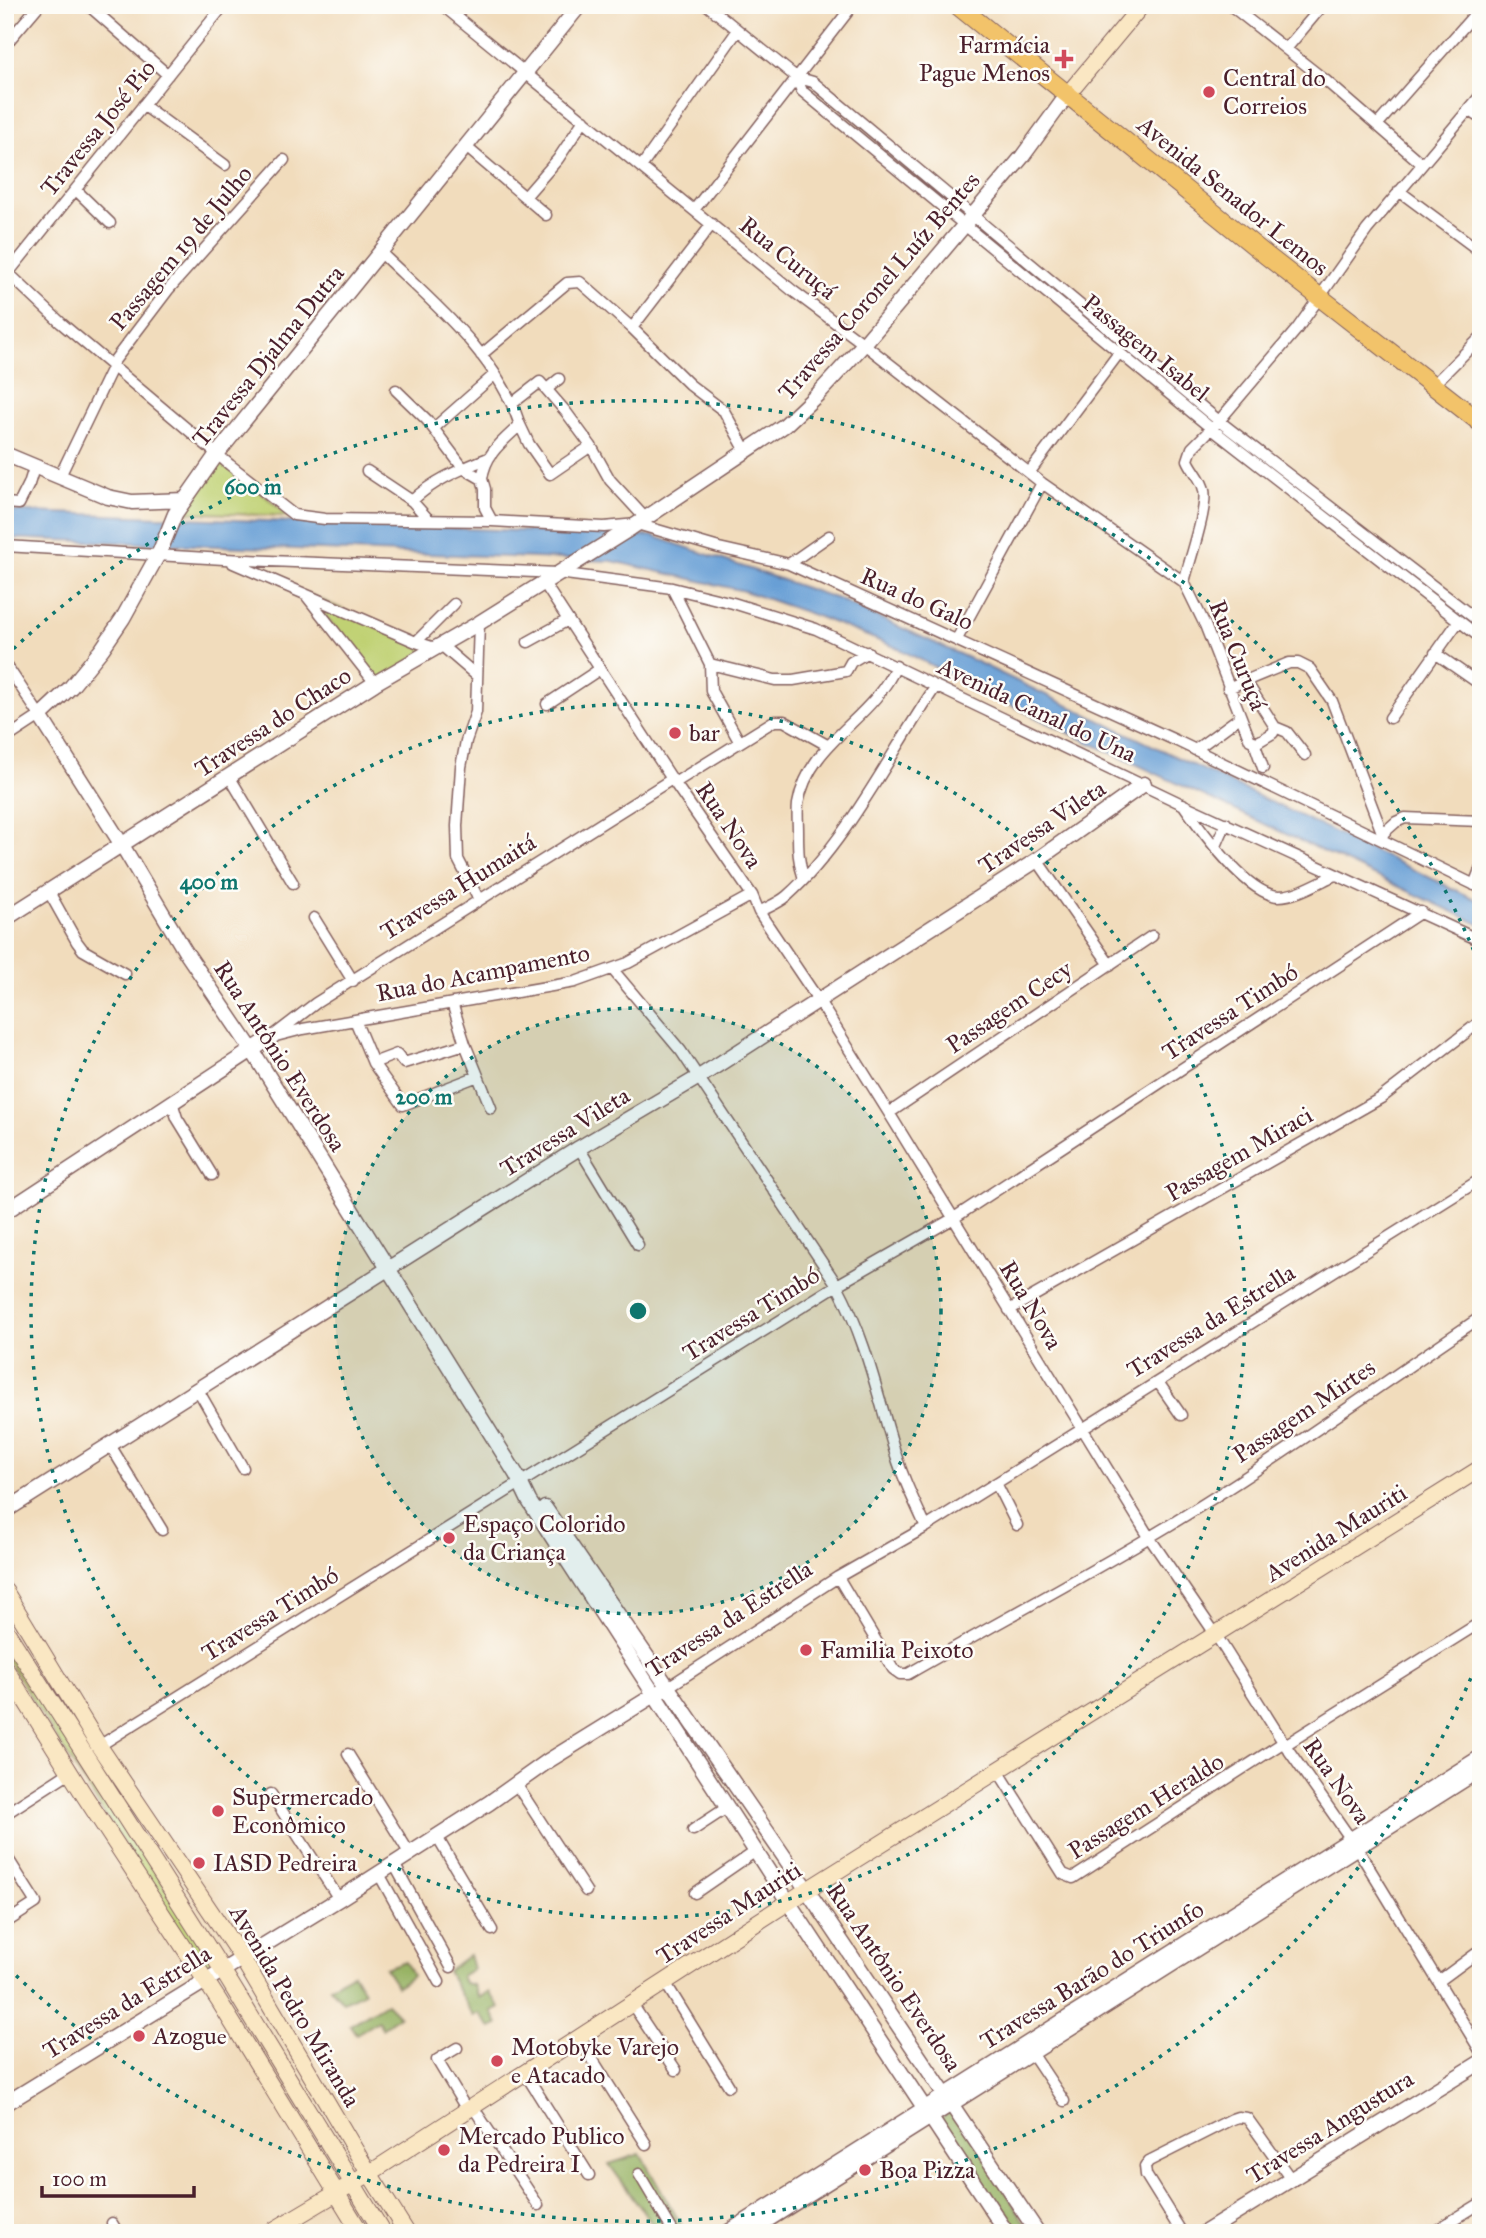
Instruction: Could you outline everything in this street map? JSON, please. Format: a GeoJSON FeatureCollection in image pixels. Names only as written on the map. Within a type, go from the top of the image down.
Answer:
{"type":"FeatureCollection","features":[{"type":"Feature","properties":{"kind":"main road","name":"Avenida Senador Lemos"},"geometry":{"type":"LineString","coordinates":[[957,5],[1481,423]]}},
{"type":"Feature","properties":{"kind":"main road","name":"Travessa Coronel Luíz Bentes"},"geometry":{"type":"LineString","coordinates":[[1068,94],[1142,5]]}},
{"type":"Feature","properties":{"kind":"main road","name":"Avenida Mauriti"},"geometry":{"type":"LineString","coordinates":[[1216,1635],[1481,1468]]}},
{"type":"Feature","properties":{"kind":"main road","name":"Avenida Pedro Miranda"},"geometry":{"type":"LineString","coordinates":[[5,1591],[99,1745],[242,1958],[407,2233]]}},
{"type":"Feature","properties":{"kind":"main road","name":"Avenida Pedro Miranda"},"geometry":{"type":"LineString","coordinates":[[5,1629],[223,1971],[383,2233]]}},
{"type":"Feature","properties":{"kind":"main road","name":"Travessa Mauriti"},"geometry":{"type":"LineString","coordinates":[[269,2233],[370,2173],[807,1890],[1216,1635]]}},
{"type":"Feature","properties":{"kind":"main road"},"geometry":{"type":"LineString","coordinates":[[5,1668],[206,1981],[362,2233]]}},
{"type":"Feature","properties":{"kind":"street"},"geometry":{"type":"LineString","coordinates":[[5,45],[39,5]]}},
{"type":"Feature","properties":{"kind":"street"},"geometry":{"type":"LineString","coordinates":[[88,5],[168,75]]}},
{"type":"Feature","properties":{"kind":"street","name":"Travessa José Pio"},"geometry":{"type":"LineString","coordinates":[[6,275],[224,5]]}},
{"type":"Feature","properties":{"kind":"street","name":"Rua Curuçá"},"geometry":{"type":"LineString","coordinates":[[442,5],[793,291],[1042,483],[1184,582],[1205,625],[1250,740],[1254,742],[1273,733],[1275,727],[1245,680]]}},
{"type":"Feature","properties":{"kind":"street","name":"Travessa Djalma Dutra"},"geometry":{"type":"LineString","coordinates":[[5,739],[40,716],[71,687],[102,649],[140,590],[175,514],[215,457],[580,5]]}},
{"type":"Feature","properties":{"kind":"street","name":"Passagem Isabel"},"geometry":{"type":"LineString","coordinates":[[707,5],[796,77],[802,91],[968,220],[1216,425],[1481,638]]}},
{"type":"Feature","properties":{"kind":"street"},"geometry":{"type":"LineString","coordinates":[[694,210],[853,5]]}},
{"type":"Feature","properties":{"kind":"street"},"geometry":{"type":"LineString","coordinates":[[1230,5],[1378,124],[1422,164]]}},
{"type":"Feature","properties":{"kind":"street"},"geometry":{"type":"LineString","coordinates":[[1286,49],[1324,5]]}},
{"type":"Feature","properties":{"kind":"street"},"geometry":{"type":"LineString","coordinates":[[1378,124],[1481,7]]}},
{"type":"Feature","properties":{"kind":"street"},"geometry":{"type":"LineString","coordinates":[[641,167],[738,30]]}},
{"type":"Feature","properties":{"kind":"street","name":"Travessa Coronel Luíz Bentes"},"geometry":{"type":"LineString","coordinates":[[563,570],[785,425],[819,393],[864,344],[1022,157],[1068,94]]}},
{"type":"Feature","properties":{"kind":"street"},"geometry":{"type":"LineString","coordinates":[[1216,425],[1266,367],[1320,297],[1346,256],[1481,96]]}},
{"type":"Feature","properties":{"kind":"street"},"geometry":{"type":"LineString","coordinates":[[143,105],[225,165]]}},
{"type":"Feature","properties":{"kind":"street"},"geometry":{"type":"LineString","coordinates":[[1469,110],[1481,118]]}},
{"type":"Feature","properties":{"kind":"street"},"geometry":{"type":"LineString","coordinates":[[525,197],[558,159],[584,120]]}},
{"type":"Feature","properties":{"kind":"street"},"geometry":{"type":"LineString","coordinates":[[466,146],[546,215]]}},
{"type":"Feature","properties":{"kind":"street","name":"Passagem 19 de Julho"},"geometry":{"type":"LineString","coordinates":[[59,478],[111,369],[168,290],[284,160]]}},
{"type":"Feature","properties":{"kind":"street"},"geometry":{"type":"LineString","coordinates":[[76,190],[110,223]]}},
{"type":"Feature","properties":{"kind":"street"},"geometry":{"type":"LineString","coordinates":[[1399,191],[1481,252]]}},
{"type":"Feature","properties":{"kind":"street","name":"Passagem Isabel"},"geometry":{"type":"LineString","coordinates":[[968,220],[1119,353],[1481,623]]}},
{"type":"Feature","properties":{"kind":"street"},"geometry":{"type":"LineString","coordinates":[[632,328],[712,224]]}},
{"type":"Feature","properties":{"kind":"street"},"geometry":{"type":"LineString","coordinates":[[380,252],[457,326],[481,355],[513,403],[529,444],[550,474],[591,446]]}},
{"type":"Feature","properties":{"kind":"street"},"geometry":{"type":"LineString","coordinates":[[6,275],[215,457]]}},
{"type":"Feature","properties":{"kind":"street"},"geometry":{"type":"LineString","coordinates":[[481,355],[567,283],[580,282],[690,385],[724,411],[746,451]]}},
{"type":"Feature","properties":{"kind":"street"},"geometry":{"type":"LineString","coordinates":[[1433,385],[1481,337]]}},
{"type":"Feature","properties":{"kind":"street"},"geometry":{"type":"LineString","coordinates":[[1029,473],[1119,353]]}},
{"type":"Feature","properties":{"kind":"street"},"geometry":{"type":"LineString","coordinates":[[435,428],[494,375]]}},
{"type":"Feature","properties":{"kind":"street"},"geometry":{"type":"LineString","coordinates":[[547,390],[559,379]]}},
{"type":"Feature","properties":{"kind":"street"},"geometry":{"type":"LineString","coordinates":[[513,403],[540,382],[591,446],[638,523]]}},
{"type":"Feature","properties":{"kind":"street"},"geometry":{"type":"LineString","coordinates":[[396,390],[435,428],[463,468],[482,479]]}},
{"type":"Feature","properties":{"kind":"street"},"geometry":{"type":"LineString","coordinates":[[492,521],[485,508],[483,467],[491,453],[520,425]]}},
{"type":"Feature","properties":{"kind":"street","name":"Rua Curuçá"},"geometry":{"type":"LineString","coordinates":[[1184,582],[1204,496],[1202,485],[1188,460],[1192,448],[1216,425]]}},
{"type":"Feature","properties":{"kind":"street"},"geometry":{"type":"LineString","coordinates":[[5,454],[108,498],[132,502],[185,500]]}},
{"type":"Feature","properties":{"kind":"street","name":"Rua do Galo"},"geometry":{"type":"LineString","coordinates":[[215,457],[294,515],[325,519],[492,521],[604,527],[638,523],[719,548],[789,564],[1381,836],[1477,886]]}},
{"type":"Feature","properties":{"kind":"street"},"geometry":{"type":"LineString","coordinates":[[412,501],[423,491],[463,468],[488,458]]}},
{"type":"Feature","properties":{"kind":"street"},"geometry":{"type":"LineString","coordinates":[[5,503],[19,504],[34,468]]}},
{"type":"Feature","properties":{"kind":"street"},"geometry":{"type":"LineString","coordinates":[[367,471],[412,501],[429,520]]}},
{"type":"Feature","properties":{"kind":"street"},"geometry":{"type":"LineString","coordinates":[[957,639],[1042,483]]}},
{"type":"Feature","properties":{"kind":"street"},"geometry":{"type":"LineString","coordinates":[[789,564],[829,536]]}},
{"type":"Feature","properties":{"kind":"street"},"geometry":{"type":"LineString","coordinates":[[5,546],[159,552],[224,559],[563,570]]}},
{"type":"Feature","properties":{"kind":"street"},"geometry":{"type":"LineString","coordinates":[[224,559],[416,642],[438,646],[477,676]]}},
{"type":"Feature","properties":{"kind":"street","name":"Travessa do Chaco"},"geometry":{"type":"LineString","coordinates":[[5,919],[375,683],[479,623],[563,570]]}},
{"type":"Feature","properties":{"kind":"street","name":"Avenida Canal do Una"},"geometry":{"type":"LineString","coordinates":[[563,570],[672,588],[811,627],[1182,804],[1481,941]]}},
{"type":"Feature","properties":{"kind":"street","name":"Rua Nova"},"geometry":{"type":"LineString","coordinates":[[544,583],[752,895],[759,912],[890,1113],[1149,1537],[1354,1844],[1481,2052]]}},
{"type":"Feature","properties":{"kind":"street"},"geometry":{"type":"LineString","coordinates":[[672,588],[710,664],[711,691],[739,741]]}},
{"type":"Feature","properties":{"kind":"street"},"geometry":{"type":"LineString","coordinates":[[303,592],[375,683]]}},
{"type":"Feature","properties":{"kind":"street"},"geometry":{"type":"LineString","coordinates":[[416,642],[454,604]]}},
{"type":"Feature","properties":{"kind":"street"},"geometry":{"type":"LineString","coordinates":[[528,642],[568,620]]}},
{"type":"Feature","properties":{"kind":"street"},"geometry":{"type":"LineString","coordinates":[[1390,718],[1458,622]]}},
{"type":"Feature","properties":{"kind":"street"},"geometry":{"type":"LineString","coordinates":[[479,623],[476,712],[461,767],[457,826],[458,859],[479,900]]}},
{"type":"Feature","properties":{"kind":"street"},"geometry":{"type":"LineString","coordinates":[[710,664],[775,680],[793,680],[846,671],[851,662],[868,652]]}},
{"type":"Feature","properties":{"kind":"street"},"geometry":{"type":"LineString","coordinates":[[1435,653],[1481,685]]}},
{"type":"Feature","properties":{"kind":"street","name":"Rua Antônio Everdosa"},"geometry":{"type":"LineString","coordinates":[[5,663],[520,1479],[662,1690],[788,1862],[1038,2233]]}},
{"type":"Feature","properties":{"kind":"street"},"geometry":{"type":"LineString","coordinates":[[1228,688],[1289,663],[1298,663],[1310,670],[1332,701],[1381,836],[1396,822],[1405,818],[1481,821]]}},
{"type":"Feature","properties":{"kind":"street"},"geometry":{"type":"LineString","coordinates":[[804,879],[798,862],[798,805],[809,772],[827,745],[883,692],[896,666]]}},
{"type":"Feature","properties":{"kind":"street"},"geometry":{"type":"LineString","coordinates":[[547,704],[600,668]]}},
{"type":"Feature","properties":{"kind":"street"},"geometry":{"type":"LineString","coordinates":[[759,912],[785,898],[804,879],[857,809],[936,686]]}},
{"type":"Feature","properties":{"kind":"street"},"geometry":{"type":"LineString","coordinates":[[1195,750],[1240,717]]}},
{"type":"Feature","properties":{"kind":"street","name":"Travessa Humaitá"},"geometry":{"type":"LineString","coordinates":[[272,1037],[316,1003],[769,722],[780,720],[827,745]]}},
{"type":"Feature","properties":{"kind":"street"},"geometry":{"type":"LineString","coordinates":[[1275,727],[1287,732],[1305,755]]}},
{"type":"Feature","properties":{"kind":"street"},"geometry":{"type":"LineString","coordinates":[[1254,742],[1263,768]]}},
{"type":"Feature","properties":{"kind":"street"},"geometry":{"type":"LineString","coordinates":[[229,776],[293,883]]}},
{"type":"Feature","properties":{"kind":"street","name":"Travessa Vileta"},"geometry":{"type":"LineString","coordinates":[[5,1511],[579,1148],[699,1077],[819,1001],[1037,860],[1144,785]]}},
{"type":"Feature","properties":{"kind":"street"},"geometry":{"type":"LineString","coordinates":[[1182,804],[1256,889],[1274,895],[1291,894],[1335,875]]}},
{"type":"Feature","properties":{"kind":"street"},"geometry":{"type":"LineString","coordinates":[[1216,846],[1226,823]]}},
{"type":"Feature","properties":{"kind":"street"},"geometry":{"type":"LineString","coordinates":[[1037,860],[1110,965]]}},
{"type":"Feature","properties":{"kind":"street"},"geometry":{"type":"LineString","coordinates":[[1477,886],[1481,867]]}},
{"type":"Feature","properties":{"kind":"street"},"geometry":{"type":"LineString","coordinates":[[49,892],[83,950],[125,974]]}},
{"type":"Feature","properties":{"kind":"street","name":"Rua do Acampamento"},"geometry":{"type":"LineString","coordinates":[[251,1050],[272,1037],[303,1029],[564,984],[613,970],[752,895]]}},
{"type":"Feature","properties":{"kind":"street","name":"Travessa Timbó"},"geometry":{"type":"LineString","coordinates":[[99,1745],[520,1479],[837,1285],[954,1218],[1422,912]]}},
{"type":"Feature","properties":{"kind":"street"},"geometry":{"type":"LineString","coordinates":[[314,918],[353,981]]}},
{"type":"Feature","properties":{"kind":"street","name":"Passagem Cecy"},"geometry":{"type":"LineString","coordinates":[[890,1113],[1152,936]]}},
{"type":"Feature","properties":{"kind":"street"},"geometry":{"type":"LineString","coordinates":[[613,970],[681,1051],[837,1285],[867,1352],[905,1482],[926,1527]]}},
{"type":"Feature","properties":{"kind":"street"},"geometry":{"type":"LineString","coordinates":[[452,1003],[491,1108]]}},
{"type":"Feature","properties":{"kind":"street"},"geometry":{"type":"LineString","coordinates":[[355,1020],[373,1063],[403,1105],[478,1076]]}},
{"type":"Feature","properties":{"kind":"street","name":"Passagem Miraci"},"geometry":{"type":"LineString","coordinates":[[1009,1310],[1381,1098],[1481,1021]]}},
{"type":"Feature","properties":{"kind":"street"},"geometry":{"type":"LineString","coordinates":[[373,1063],[397,1054],[404,1063],[465,1044]]}},
{"type":"Feature","properties":{"kind":"street"},"geometry":{"type":"LineString","coordinates":[[5,1212],[251,1050]]}},
{"type":"Feature","properties":{"kind":"street"},"geometry":{"type":"LineString","coordinates":[[172,1102],[177,1118],[212,1175]]}},
{"type":"Feature","properties":{"kind":"street"},"geometry":{"type":"LineString","coordinates":[[579,1148],[638,1245]]}},
{"type":"Feature","properties":{"kind":"street","name":"Travessa da Estrella"},"geometry":{"type":"LineString","coordinates":[[5,2104],[379,1874],[548,1761],[838,1577],[926,1527],[1481,1179]]}},
{"type":"Feature","properties":{"kind":"street","name":"Passagem Mirtes"},"geometry":{"type":"LineString","coordinates":[[838,1577],[892,1669],[903,1675],[1149,1537],[1368,1396],[1411,1362],[1481,1317]]}},
{"type":"Feature","properties":{"kind":"street"},"geometry":{"type":"LineString","coordinates":[[1158,1381],[1181,1415]]}},
{"type":"Feature","properties":{"kind":"street"},"geometry":{"type":"LineString","coordinates":[[198,1390],[243,1468]]}},
{"type":"Feature","properties":{"kind":"street"},"geometry":{"type":"LineString","coordinates":[[110,1445],[162,1530]]}},
{"type":"Feature","properties":{"kind":"street"},"geometry":{"type":"LineString","coordinates":[[996,1483],[1017,1525]]}},
{"type":"Feature","properties":{"kind":"street"},"geometry":{"type":"LineString","coordinates":[[1285,1744],[1481,1622]]}},
{"type":"Feature","properties":{"kind":"street","name":"Rua Antônio Everdosa"},"geometry":{"type":"LineString","coordinates":[[662,1690],[728,1807],[1007,2233]]}},
{"type":"Feature","properties":{"kind":"street","name":"Passagem Heraldo"},"geometry":{"type":"LineString","coordinates":[[998,1769],[1063,1874],[1070,1878],[1079,1876],[1285,1744]]}},
{"type":"Feature","properties":{"kind":"street"},"geometry":{"type":"LineString","coordinates":[[348,1754],[410,1854]]}},
{"type":"Feature","properties":{"kind":"street","name":"Travessa Barão do Triunfo"},"geometry":{"type":"LineString","coordinates":[[727,2233],[792,2198],[1354,1844],[1412,1807],[1481,1757]]}},
{"type":"Feature","properties":{"kind":"street","name":"Travessa Barão do Triunfo"},"geometry":{"type":"LineString","coordinates":[[1412,1807],[1481,1769]]}},
{"type":"Feature","properties":{"kind":"street"},"geometry":{"type":"LineString","coordinates":[[5,1814],[70,1772]]}},
{"type":"Feature","properties":{"kind":"street"},"geometry":{"type":"LineString","coordinates":[[516,1784],[586,1891]]}},
{"type":"Feature","properties":{"kind":"street"},"geometry":{"type":"LineString","coordinates":[[271,1794],[339,1899]]}},
{"type":"Feature","properties":{"kind":"street"},"geometry":{"type":"LineString","coordinates":[[693,1830],[728,1807]]}},
{"type":"Feature","properties":{"kind":"street"},"geometry":{"type":"LineString","coordinates":[[437,1836],[492,1930]]}},
{"type":"Feature","properties":{"kind":"street"},"geometry":{"type":"LineString","coordinates":[[695,1893],[756,1851]]}},
{"type":"Feature","properties":{"kind":"street"},"geometry":{"type":"LineString","coordinates":[[5,1854],[36,1903],[5,1923]]}},
{"type":"Feature","properties":{"kind":"street"},"geometry":{"type":"LineString","coordinates":[[770,1873],[782,1874],[787,1869],[788,1862]]}},
{"type":"Feature","properties":{"kind":"street"},"geometry":{"type":"LineString","coordinates":[[394,1864],[451,1967]]}},
{"type":"Feature","properties":{"kind":"street"},"geometry":{"type":"LineString","coordinates":[[379,1874],[439,1982]]}},
{"type":"Feature","properties":{"kind":"street"},"geometry":{"type":"LineString","coordinates":[[1439,1981],[1481,1950]]}},
{"type":"Feature","properties":{"kind":"street","name":"Travessa Barão do Triunfo"},"geometry":{"type":"LineString","coordinates":[[949,2099],[1032,2053],[1139,1979]]}},
{"type":"Feature","properties":{"kind":"street"},"geometry":{"type":"LineString","coordinates":[[665,1982],[729,2086]]}},
{"type":"Feature","properties":{"kind":"street"},"geometry":{"type":"LineString","coordinates":[[632,2004],[676,2070]]}},
{"type":"Feature","properties":{"kind":"street"},"geometry":{"type":"LineString","coordinates":[[579,2038],[646,2144]]}},
{"type":"Feature","properties":{"kind":"street"},"geometry":{"type":"LineString","coordinates":[[457,2048],[437,2060],[538,2205]]}},
{"type":"Feature","properties":{"kind":"street"},"geometry":{"type":"LineString","coordinates":[[1032,2053],[1064,2101]]}},
{"type":"Feature","properties":{"kind":"street","name":"Travessa Angustura"},"geometry":{"type":"LineString","coordinates":[[1204,2233],[1481,2062]]}},
{"type":"Feature","properties":{"kind":"street"},"geometry":{"type":"LineString","coordinates":[[525,2073],[589,2175]]}},
{"type":"Feature","properties":{"kind":"street"},"geometry":{"type":"LineString","coordinates":[[1182,2232],[1146,2175],[1145,2166],[1149,2161],[1232,2119],[1247,2118],[1290,2178]]}},
{"type":"Feature","properties":{"kind":"street"},"geometry":{"type":"LineString","coordinates":[[639,2174],[674,2233]]}},
{"type":"Feature","properties":{"kind":"street","name":"Travessa Barão do Triunfo"},"geometry":{"type":"LineString","coordinates":[[747,2233],[792,2198]]}},
{"type":"Feature","properties":{"kind":"street"},"geometry":{"type":"LineString","coordinates":[[1432,2233],[1481,2203]]}},
{"type":"Feature","properties":{"kind":"green space"},"geometry":{"type":"Polygon","coordinates":[[[216,452],[288,516],[178,512],[216,452]]]}},
{"type":"Feature","properties":{"kind":"green space"},"geometry":{"type":"Polygon","coordinates":[[[308,594],[429,648],[380,684],[308,594]]]}},
{"type":"Feature","properties":{"kind":"green space"},"geometry":{"type":"Polygon","coordinates":[[[5,1635],[217,1967],[205,1974],[5,1656],[5,1635]]]}},
{"type":"Feature","properties":{"kind":"green space"},"geometry":{"type":"Polygon","coordinates":[[[469,1955],[473,1969],[461,1976],[464,1983],[473,1985],[479,1998],[489,1991],[500,2008],[492,2012],[498,2025],[491,2028],[479,2013],[473,2016],[447,1971],[469,1955]]]}},
{"type":"Feature","properties":{"kind":"green space"},"geometry":{"type":"Polygon","coordinates":[[[405,1961],[412,1976],[397,1986],[385,1968],[405,1961]]]}},
{"type":"Feature","properties":{"kind":"green space"},"geometry":{"type":"Polygon","coordinates":[[[353,1973],[364,1992],[343,2002],[330,1987],[353,1973]]]}},
{"type":"Feature","properties":{"kind":"green space"},"geometry":{"type":"Polygon","coordinates":[[[386,2003],[399,2016],[382,2029],[378,2021],[356,2034],[350,2025],[386,2003]]]}},
{"type":"Feature","properties":{"kind":"green space"},"geometry":{"type":"Polygon","coordinates":[[[955,2108],[1031,2233],[1016,2233],[935,2123],[955,2108]]]}},
{"type":"Feature","properties":{"kind":"green space"},"geometry":{"type":"Polygon","coordinates":[[[640,2154],[686,2233],[659,2233],[609,2164],[640,2154]]]}},
{"type":"Feature","properties":{"kind":"water"},"geometry":{"type":"Polygon","coordinates":[[[5,511],[653,536],[838,599],[979,663],[1481,902],[1481,925],[1039,719],[895,647],[744,591],[612,561],[5,538],[5,511]]]}},
{"type":"Feature","properties":{"kind":"waterway"},"geometry":{"type":"LineString","coordinates":[[940,679],[944,671]]}},
{"type":"Feature","properties":{"kind":"place","name":"Farmácia Pague Menos"},"geometry":{"type":"Point","coordinates":[1064,59]}},
{"type":"Feature","properties":{"kind":"place","name":"Central do Correios"},"geometry":{"type":"Point","coordinates":[1209,92]}},
{"type":"Feature","properties":{"kind":"place","name":"bar"},"geometry":{"type":"Point","coordinates":[675,733]}},
{"type":"Feature","properties":{"kind":"place","name":"Espaço Colorido da Criança"},"geometry":{"type":"Point","coordinates":[449,1538]}},
{"type":"Feature","properties":{"kind":"place","name":"Familia Peixoto"},"geometry":{"type":"Point","coordinates":[806,1650]}},
{"type":"Feature","properties":{"kind":"place","name":"Supermercado Econômico"},"geometry":{"type":"Point","coordinates":[218,1811]}},
{"type":"Feature","properties":{"kind":"place","name":"IASD Pedreira"},"geometry":{"type":"Point","coordinates":[199,1863]}},
{"type":"Feature","properties":{"kind":"place","name":"Azogue"},"geometry":{"type":"Point","coordinates":[139,2036]}},
{"type":"Feature","properties":{"kind":"place","name":"Motobyke Varejo e Atacado"},"geometry":{"type":"Point","coordinates":[497,2061]}},
{"type":"Feature","properties":{"kind":"place","name":"Mercado Publico da Pedreira I"},"geometry":{"type":"Point","coordinates":[444,2150]}},
{"type":"Feature","properties":{"kind":"place","name":"Boa Pizza"},"geometry":{"type":"Point","coordinates":[865,2170]}}]}
